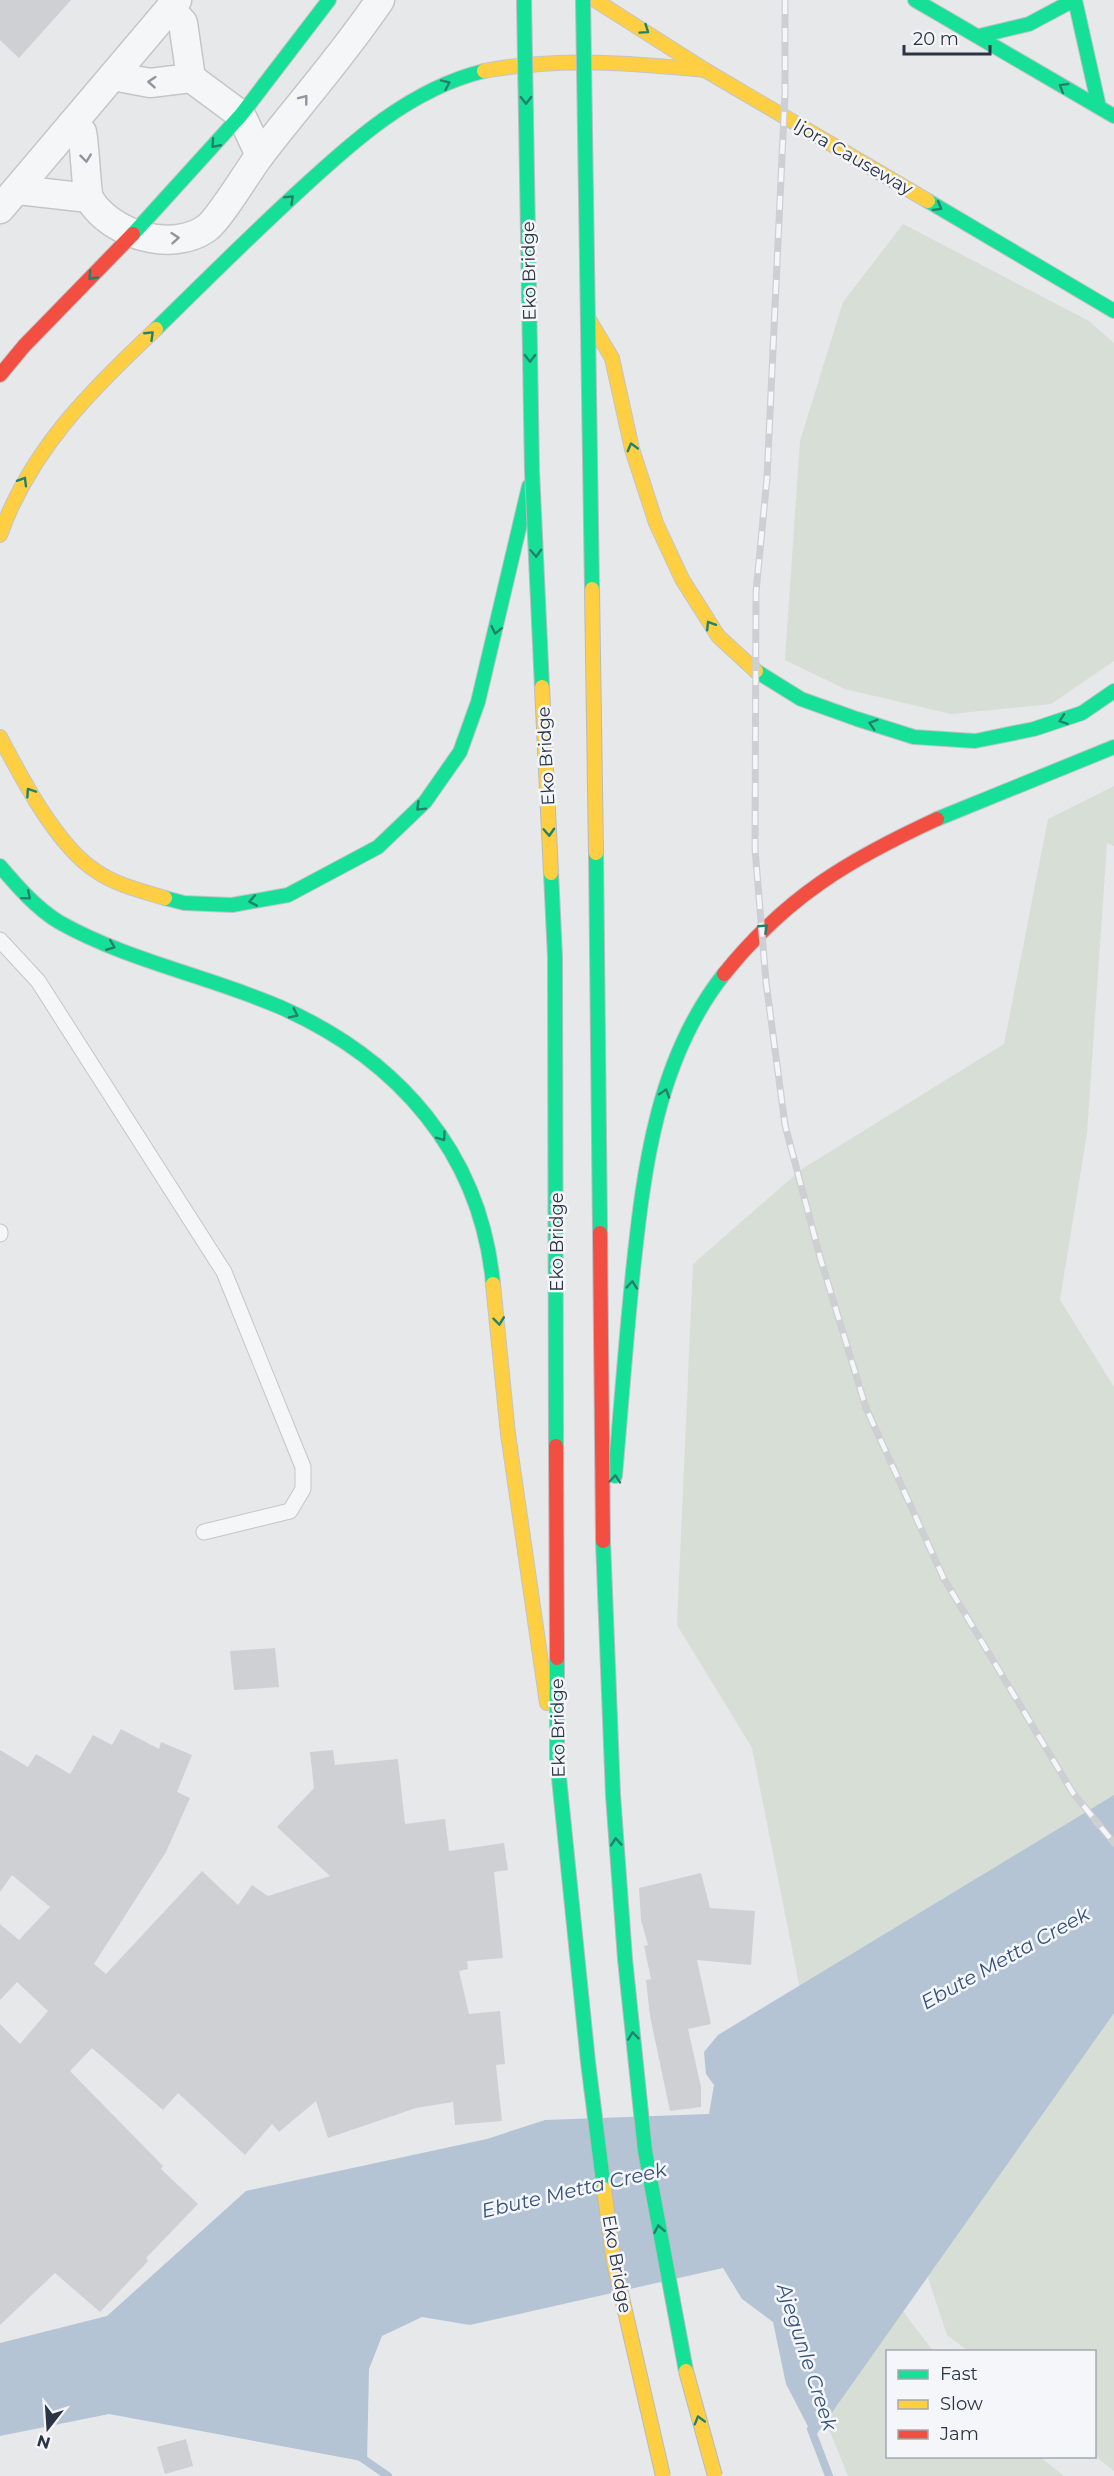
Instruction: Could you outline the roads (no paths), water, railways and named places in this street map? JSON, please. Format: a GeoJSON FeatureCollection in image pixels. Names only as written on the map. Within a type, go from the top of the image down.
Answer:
{"type":"FeatureCollection","features":[{"type":"Feature","properties":{"kind":"main road"},"geometry":{"type":"LineString","coordinates":[[0,375],[24,346],[133,234],[241,115],[329,0]]}},
{"type":"Feature","properties":{"kind":"main road","name":"Eko Bridge"},"geometry":{"type":"LineString","coordinates":[[524,0],[532,471],[555,957],[557,1758],[588,2062],[614,2263],[663,2476]]}},
{"type":"Feature","properties":{"kind":"main road"},"geometry":{"type":"LineString","coordinates":[[583,0],[599,996],[604,1600],[612,1795],[625,1959],[645,2151],[687,2378],[715,2476]]}},
{"type":"Feature","properties":{"kind":"main road","name":"Ijora Causeway"},"geometry":{"type":"LineString","coordinates":[[596,0],[705,70],[1114,311]]}},
{"type":"Feature","properties":{"kind":"main road"},"geometry":{"type":"LineString","coordinates":[[915,0],[1114,116]]}},
{"type":"Feature","properties":{"kind":"main road"},"geometry":{"type":"LineString","coordinates":[[979,36],[1022,28],[1052,16],[1074,0],[1099,107]]}},
{"type":"Feature","properties":{"kind":"main road"},"geometry":{"type":"LineString","coordinates":[[0,535],[13,497],[46,444],[91,392],[294,195],[361,136],[407,102],[453,80],[514,66],[614,63],[705,70]]}},
{"type":"Feature","properties":{"kind":"main road"},"geometry":{"type":"LineString","coordinates":[[588,318],[612,358],[635,459],[656,523],[682,579],[718,636],[756,671],[801,699],[856,719],[914,737],[975,741],[1034,729],[1082,713],[1114,692]]}},
{"type":"Feature","properties":{"kind":"main road"},"geometry":{"type":"LineString","coordinates":[[0,737],[26,786],[64,840],[95,870],[136,890],[184,903],[232,905],[288,894],[378,847],[425,802],[460,752],[478,702],[532,471]]}},
{"type":"Feature","properties":{"kind":"main road"},"geometry":{"type":"LineString","coordinates":[[604,1600],[639,1214],[650,1144],[675,1064],[702,1007],[739,951],[788,905],[843,866],[911,832],[1114,747]]}},
{"type":"Feature","properties":{"kind":"main road"},"geometry":{"type":"LineString","coordinates":[[0,866],[20,890],[58,921],[106,944],[279,1007],[330,1032],[382,1072],[420,1106],[454,1153],[476,1202],[491,1259],[508,1434],[557,1758]]}},
{"type":"Feature","properties":{"kind":"street"},"geometry":{"type":"LineString","coordinates":[[72,124],[82,132],[89,198],[108,220],[133,234],[170,239],[192,236],[208,227],[260,155],[380,0]]}},
{"type":"Feature","properties":{"kind":"street"},"geometry":{"type":"LineString","coordinates":[[9,199],[173,4],[183,23],[191,78]]}},
{"type":"Feature","properties":{"kind":"street"},"geometry":{"type":"LineString","coordinates":[[113,76],[150,83],[191,78],[241,115],[260,155]]}},
{"type":"Feature","properties":{"kind":"street"},"geometry":{"type":"LineString","coordinates":[[9,199],[89,198]]}},
{"type":"Feature","properties":{"kind":"lane"},"geometry":{"type":"LineString","coordinates":[[0,940],[39,981],[224,1272],[303,1467],[303,1489],[290,1510],[204,1532]]}},
{"type":"Feature","properties":{"kind":"water","name":"Ebute Metta Creek"},"geometry":{"type":"Polygon","coordinates":[[[1114,1795],[1114,2013],[814,2438],[786,2384],[773,2322],[742,2299],[723,2268],[470,2325],[422,2317],[382,2336],[369,2369],[367,2462],[109,2414],[0,2436],[0,2343],[107,2316],[246,2191],[487,2139],[545,2120],[709,2114],[714,2085],[706,2074],[704,2052],[718,2035],[1114,1795]]]}},
{"type":"Feature","properties":{"kind":"waterway","name":"Ajegunle Creek"},"geometry":{"type":"LineString","coordinates":[[811,2429],[829,2476]]}},
{"type":"Feature","properties":{"kind":"waterway"},"geometry":{"type":"LineString","coordinates":[[359,2456],[388,2476]]}},
{"type":"Feature","properties":{"kind":"railway"},"geometry":{"type":"LineString","coordinates":[[785,0],[785,93],[767,478],[756,592],[755,849],[766,982],[785,1125],[820,1257],[866,1408],[944,1579],[1073,1793],[1114,1843]]}}]}
